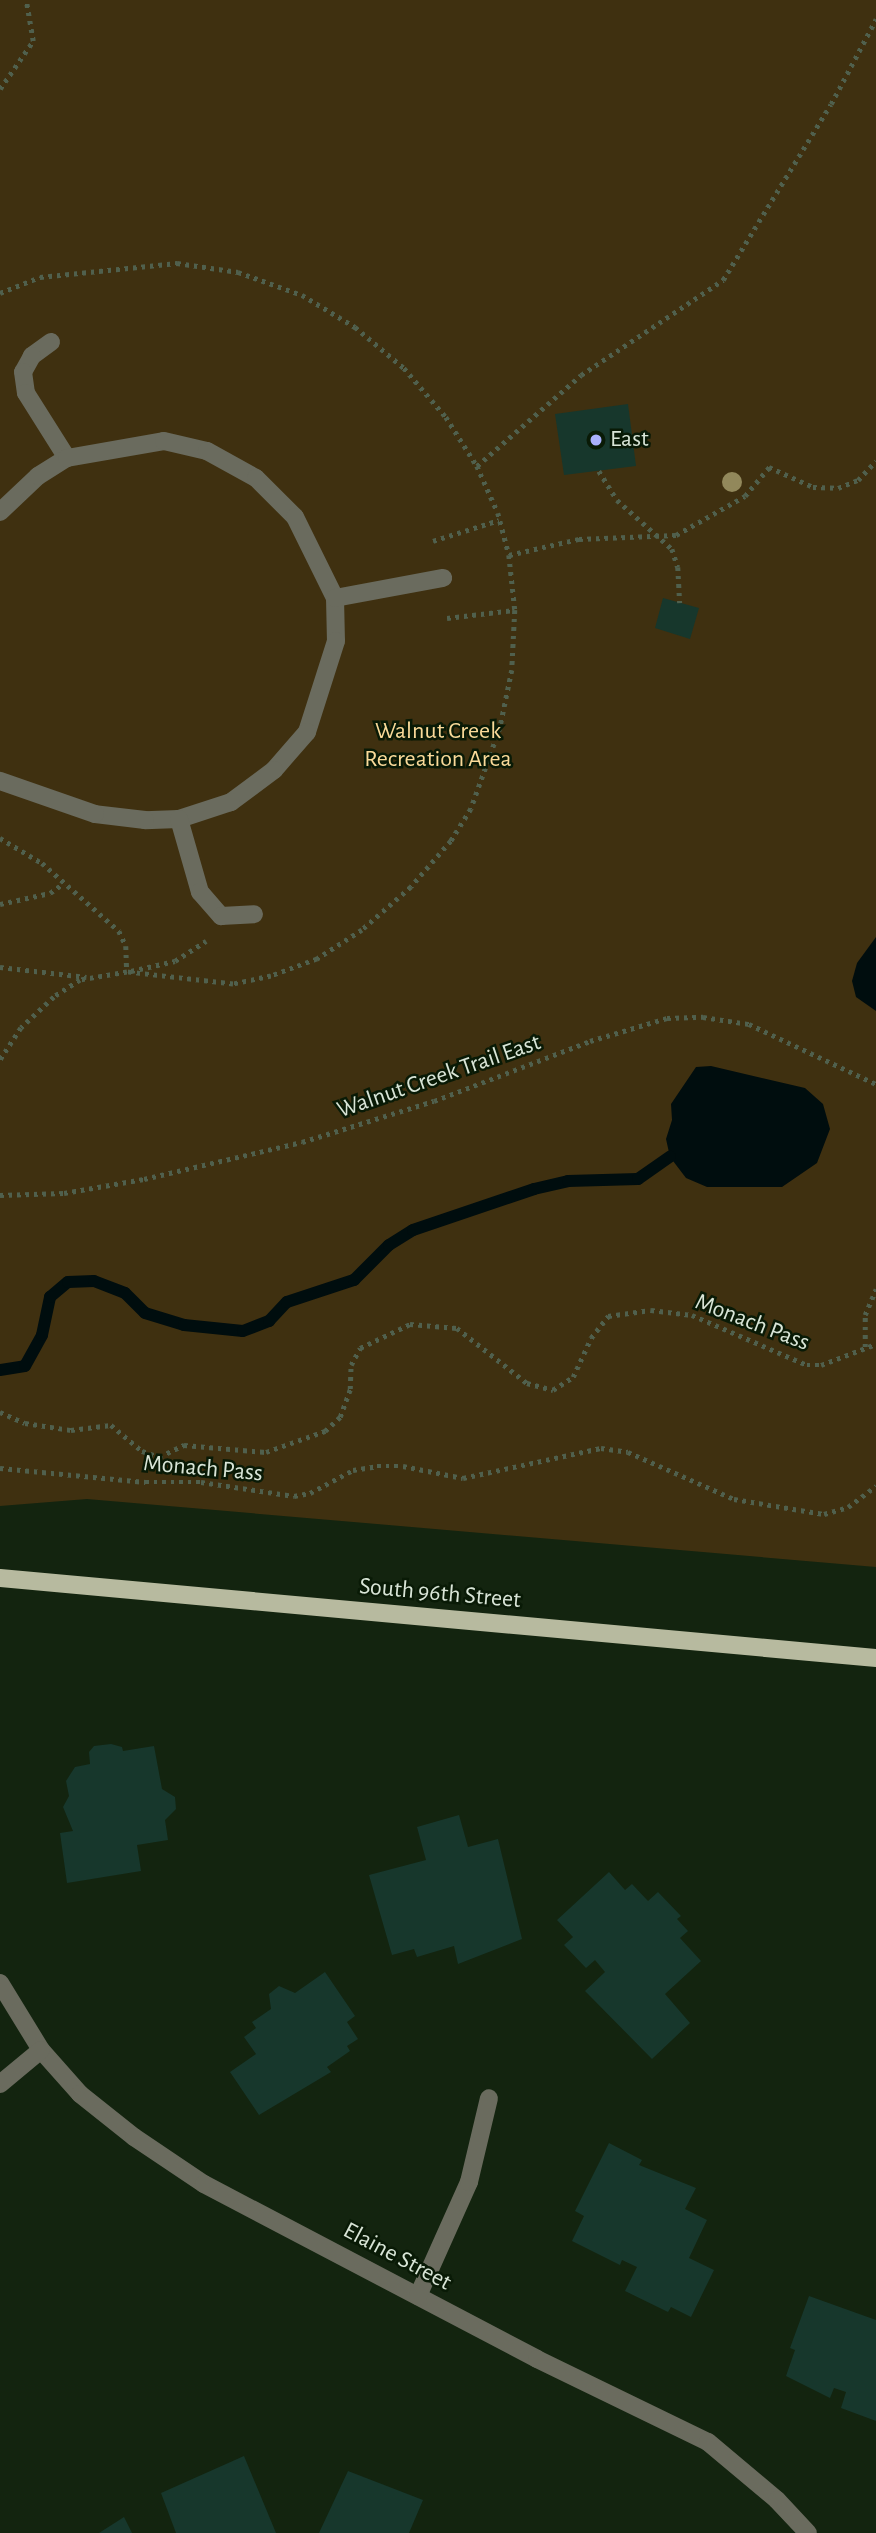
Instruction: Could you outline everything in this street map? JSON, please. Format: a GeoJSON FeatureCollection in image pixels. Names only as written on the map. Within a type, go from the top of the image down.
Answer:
{"type":"FeatureCollection","features":[{"type":"Feature","properties":{"kind":"main road","name":"South 96th Street"},"geometry":{"type":"LineString","coordinates":[[0,1578],[876,1658]]}},
{"type":"Feature","properties":{"kind":"street"},"geometry":{"type":"LineString","coordinates":[[51,342],[32,356],[23,372],[26,393],[67,458]]}},
{"type":"Feature","properties":{"kind":"street"},"geometry":{"type":"LineString","coordinates":[[0,512],[38,476],[67,458],[164,441],[207,451],[256,478],[295,517],[335,598],[336,642],[307,732],[274,770],[231,802],[179,818],[95,814],[0,781]]}},
{"type":"Feature","properties":{"kind":"street"},"geometry":{"type":"LineString","coordinates":[[335,598],[443,578]]}},
{"type":"Feature","properties":{"kind":"street"},"geometry":{"type":"LineString","coordinates":[[179,818],[200,892],[221,916],[254,914]]}},
{"type":"Feature","properties":{"kind":"street","name":"Elaine Street"},"geometry":{"type":"LineString","coordinates":[[0,1983],[41,2050],[80,2094],[204,2184],[418,2296],[708,2442],[777,2500],[808,2533]]}},
{"type":"Feature","properties":{"kind":"street"},"geometry":{"type":"LineString","coordinates":[[0,2084],[41,2050]]}},
{"type":"Feature","properties":{"kind":"street"},"geometry":{"type":"LineString","coordinates":[[418,2296],[469,2182],[489,2098]]}},
{"type":"Feature","properties":{"kind":"path"},"geometry":{"type":"LineString","coordinates":[[0,89],[33,41],[26,0]]}},
{"type":"Feature","properties":{"kind":"path"},"geometry":{"type":"LineString","coordinates":[[477,466],[582,375],[723,280],[831,104],[876,19]]}},
{"type":"Feature","properties":{"kind":"path"},"geometry":{"type":"LineString","coordinates":[[0,293],[40,277],[177,263],[237,272],[302,295],[355,327],[404,368],[446,417],[477,466],[499,520],[509,555],[515,610],[512,670],[487,770],[451,841],[411,887],[351,937],[317,959],[271,976],[233,984],[127,972]]}},
{"type":"Feature","properties":{"kind":"path"},"geometry":{"type":"LineString","coordinates":[[509,555],[579,539],[660,537],[688,531],[709,513],[745,496],[769,467],[813,487],[838,488],[858,480],[876,461]]}},
{"type":"Feature","properties":{"kind":"path"},"geometry":{"type":"LineString","coordinates":[[598,471],[617,500],[660,537],[678,567],[680,603]]}},
{"type":"Feature","properties":{"kind":"path"},"geometry":{"type":"LineString","coordinates":[[433,541],[499,520]]}},
{"type":"Feature","properties":{"kind":"path"},"geometry":{"type":"LineString","coordinates":[[447,618],[515,610]]}},
{"type":"Feature","properties":{"kind":"path"},"geometry":{"type":"LineString","coordinates":[[0,838],[21,847],[119,931],[126,946],[127,972]]}},
{"type":"Feature","properties":{"kind":"path"},"geometry":{"type":"LineString","coordinates":[[0,904],[50,893],[64,883]]}},
{"type":"Feature","properties":{"kind":"path"},"geometry":{"type":"LineString","coordinates":[[0,967],[91,977],[176,961],[197,950],[221,916]]}},
{"type":"Feature","properties":{"kind":"path"},"geometry":{"type":"LineString","coordinates":[[0,1060],[21,1028],[54,997],[91,977]]}},
{"type":"Feature","properties":{"kind":"path","name":"Walnut Creek Trail East"},"geometry":{"type":"LineString","coordinates":[[0,1195],[64,1193],[144,1179],[302,1142],[434,1101],[590,1041],[667,1018],[703,1017],[749,1024],[876,1084]]}},
{"type":"Feature","properties":{"kind":"path"},"geometry":{"type":"LineString","coordinates":[[864,1348],[865,1315],[876,1289]]}},
{"type":"Feature","properties":{"kind":"path","name":"Monach Pass"},"geometry":{"type":"LineString","coordinates":[[0,1412],[25,1423],[71,1430],[111,1425],[142,1451],[159,1457],[184,1445],[266,1452],[325,1432],[340,1417],[350,1390],[351,1366],[360,1348],[410,1324],[457,1328],[527,1383],[554,1390],[573,1377],[603,1322],[618,1315],[651,1310],[692,1315],[807,1365],[821,1365],[876,1344]]}},
{"type":"Feature","properties":{"kind":"path","name":"Monach Pass"},"geometry":{"type":"LineString","coordinates":[[0,1468],[145,1482],[201,1482],[293,1496],[310,1493],[353,1470],[377,1466],[403,1466],[463,1479],[601,1448],[628,1452],[734,1499],[824,1514],[848,1507],[876,1486]]}},
{"type":"Feature","properties":{"kind":"green space","name":"Walnut Creek Recreation Area"},"geometry":{"type":"Polygon","coordinates":[[[0,0],[876,0],[876,1567],[87,1499],[0,1506],[0,0]]]}},
{"type":"Feature","properties":{"kind":"shaded area"},"geometry":{"type":"Polygon","coordinates":[[[876,937],[876,1011],[856,997],[852,981],[857,963],[876,937]]]}},
{"type":"Feature","properties":{"kind":"shaded area"},"geometry":{"type":"Polygon","coordinates":[[[711,1066],[805,1088],[823,1104],[830,1129],[817,1163],[782,1187],[707,1187],[686,1178],[670,1157],[666,1139],[672,1120],[671,1104],[696,1067],[711,1066]]]}},
{"type":"Feature","properties":{"kind":"building","name":"East"},"geometry":{"type":"Polygon","coordinates":[[[628,404],[636,466],[564,475],[555,414],[628,404]]]}},
{"type":"Feature","properties":{"kind":"building"},"geometry":{"type":"Polygon","coordinates":[[[663,598],[699,608],[690,639],[655,628],[663,598]]]}},
{"type":"Feature","properties":{"kind":"building"},"geometry":{"type":"Polygon","coordinates":[[[111,1744],[122,1747],[123,1751],[154,1746],[162,1789],[175,1797],[176,1809],[165,1820],[168,1840],[137,1845],[141,1871],[67,1883],[60,1833],[73,1831],[63,1807],[69,1796],[66,1781],[75,1767],[90,1764],[89,1752],[94,1746],[111,1744]]]}},
{"type":"Feature","properties":{"kind":"building"},"geometry":{"type":"Polygon","coordinates":[[[459,1815],[468,1847],[498,1839],[522,1939],[458,1964],[454,1946],[417,1957],[414,1949],[392,1955],[369,1875],[426,1860],[417,1827],[459,1815]]]}},
{"type":"Feature","properties":{"kind":"building"},"geometry":{"type":"Polygon","coordinates":[[[609,1872],[625,1890],[632,1884],[648,1901],[658,1892],[681,1916],[677,1919],[688,1931],[680,1938],[701,1961],[665,1994],[690,2023],[652,2059],[585,1991],[605,1972],[595,1960],[586,1968],[564,1945],[573,1937],[557,1920],[609,1872]]]}},
{"type":"Feature","properties":{"kind":"building"},"geometry":{"type":"Polygon","coordinates":[[[325,1972],[355,2016],[347,2022],[358,2039],[347,2046],[350,2051],[327,2067],[331,2072],[259,2115],[230,2072],[256,2054],[244,2037],[256,2028],[252,2022],[271,2009],[269,1994],[279,1986],[295,1993],[325,1972]]]}},
{"type":"Feature","properties":{"kind":"building"},"geometry":{"type":"Polygon","coordinates":[[[609,2143],[642,2160],[639,2165],[696,2188],[685,2209],[707,2220],[689,2258],[714,2270],[691,2317],[671,2307],[668,2312],[625,2291],[637,2267],[622,2260],[620,2265],[572,2241],[584,2216],[575,2211],[609,2143]]]}},
{"type":"Feature","properties":{"kind":"building"},"geometry":{"type":"Polygon","coordinates":[[[809,2296],[876,2320],[876,2421],[841,2408],[846,2392],[834,2388],[830,2398],[786,2376],[795,2350],[790,2348],[809,2296]]]}},
{"type":"Feature","properties":{"kind":"building"},"geometry":{"type":"Polygon","coordinates":[[[244,2456],[276,2533],[176,2533],[161,2493],[244,2456]]]}},
{"type":"Feature","properties":{"kind":"building"},"geometry":{"type":"Polygon","coordinates":[[[348,2471],[423,2500],[409,2533],[319,2533],[348,2471]]]}},
{"type":"Feature","properties":{"kind":"building"},"geometry":{"type":"Polygon","coordinates":[[[124,2517],[132,2533],[99,2533],[124,2517]]]}},
{"type":"Feature","properties":{"kind":"waterway"},"geometry":{"type":"LineString","coordinates":[[0,1370],[25,1366],[42,1335],[50,1297],[68,1282],[94,1281],[125,1293],[145,1313],[184,1325],[243,1331],[269,1321],[287,1302],[354,1280],[389,1245],[413,1230],[534,1189],[568,1181],[638,1179],[670,1157]]}},
{"type":"Feature","properties":{"kind":"place","name":"East"},"geometry":{"type":"Point","coordinates":[596,440]}}]}
